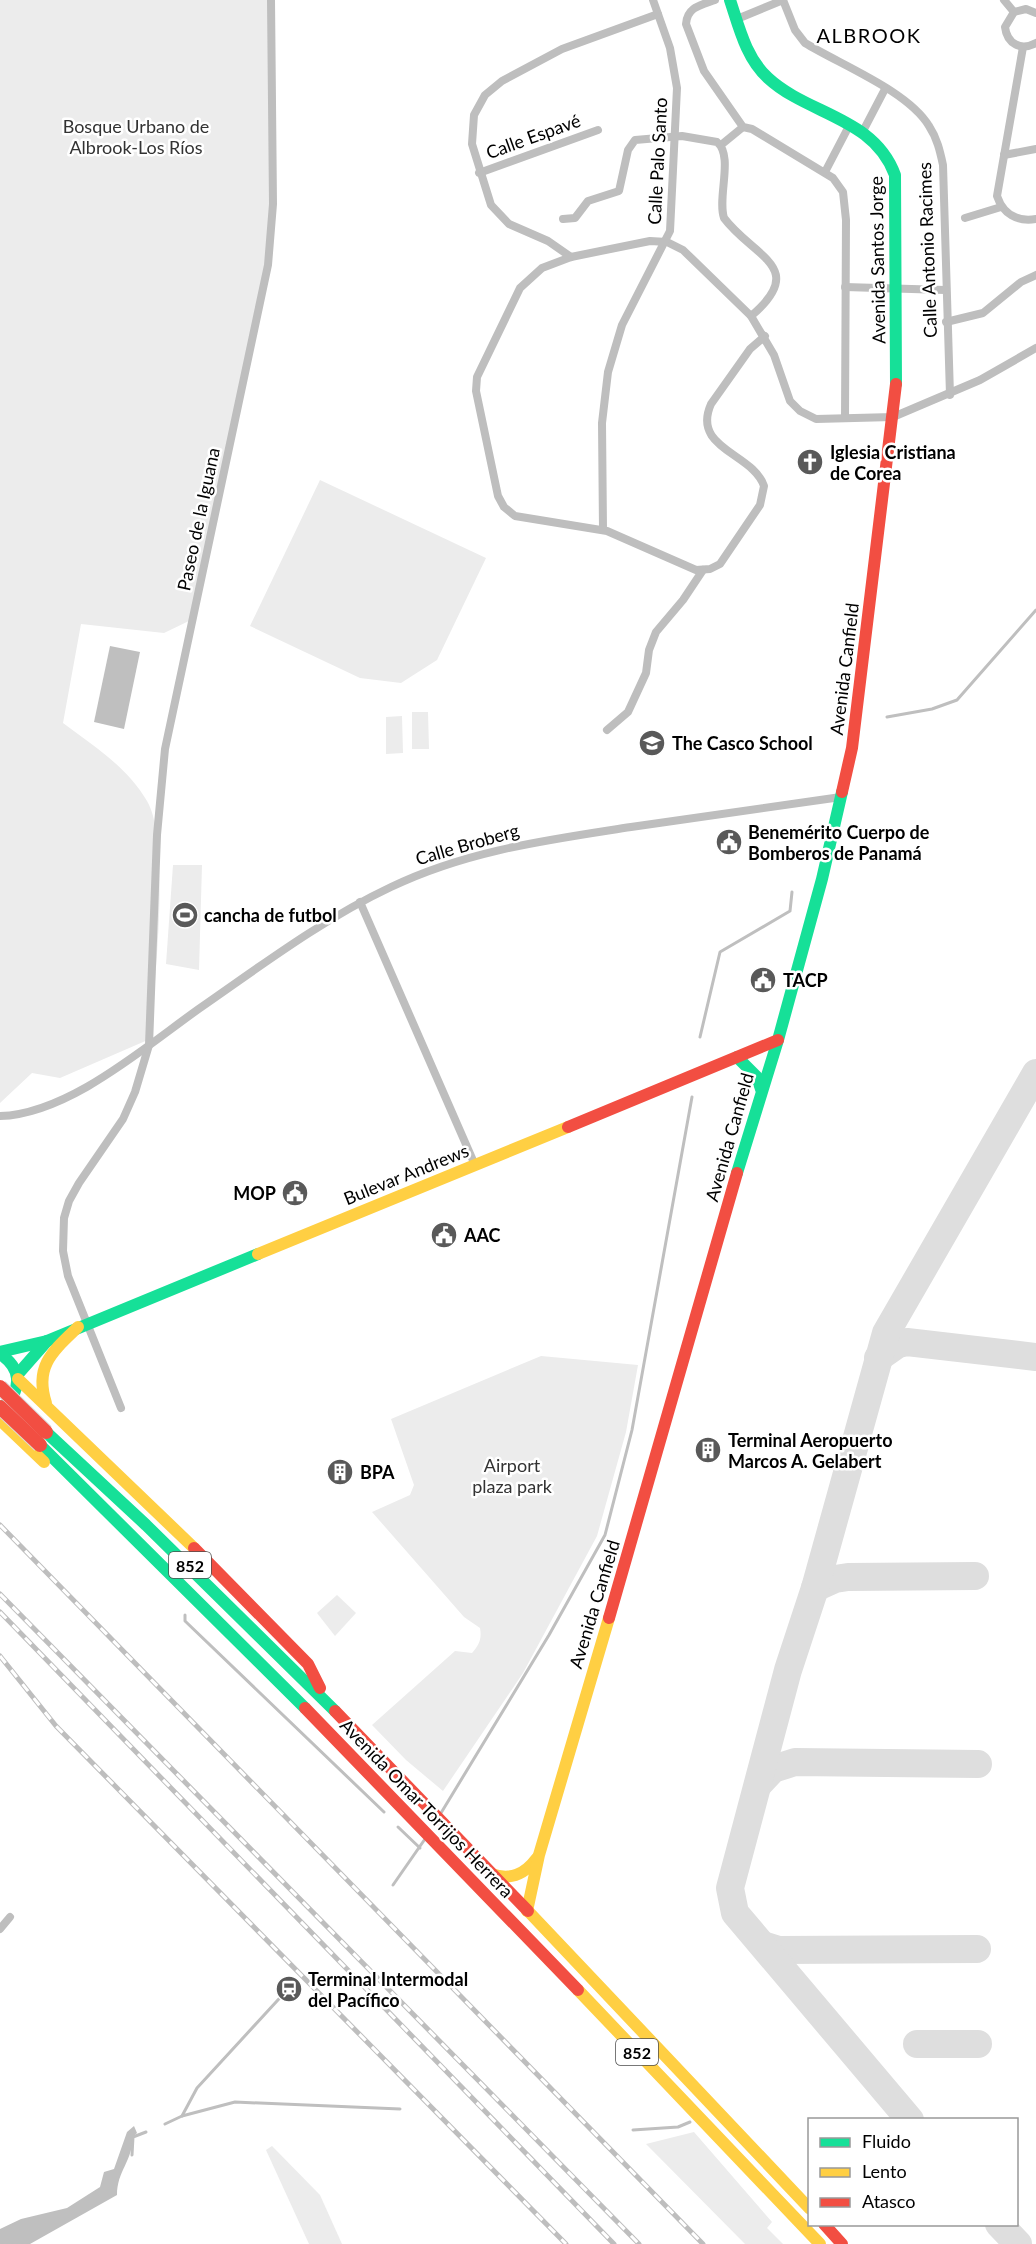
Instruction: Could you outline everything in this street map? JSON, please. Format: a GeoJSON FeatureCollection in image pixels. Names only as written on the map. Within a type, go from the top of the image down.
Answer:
{"type":"FeatureCollection","features":[{"type":"Feature","properties":{"kind":"main road","name":"Avenida Santos Jorge"},"geometry":{"type":"LineString","coordinates":[[730,0],[752,57],[767,78],[855,129],[883,148],[894,167],[897,381],[893,417]]}},
{"type":"Feature","properties":{"kind":"main road","name":"Avenida Canfield"},"geometry":{"type":"LineString","coordinates":[[539,1855],[761,1089],[778,1040],[841,797],[856,717],[893,417]]}},
{"type":"Feature","properties":{"kind":"main road","name":"Bulevar Andrews"},"geometry":{"type":"LineString","coordinates":[[0,1353],[47,1341],[778,1040]]}},
{"type":"Feature","properties":{"kind":"main road"},"geometry":{"type":"LineString","coordinates":[[737,1057],[757,1077],[761,1089]]}},
{"type":"Feature","properties":{"kind":"main road"},"geometry":{"type":"LineString","coordinates":[[48,1407],[41,1388],[42,1367],[48,1356],[83,1326]]}},
{"type":"Feature","properties":{"kind":"main road","name":"Bulevar Andrews"},"geometry":{"type":"LineString","coordinates":[[0,1407],[13,1397],[18,1377],[47,1341]]}},
{"type":"Feature","properties":{"kind":"main road"},"geometry":{"type":"LineString","coordinates":[[0,1353],[12,1362],[18,1377],[59,1420],[222,1575],[308,1664],[329,1703]]}},
{"type":"Feature","properties":{"kind":"main road","name":"Avenida Omar Torrijos Herrera"},"geometry":{"type":"LineString","coordinates":[[0,1387],[40,1442],[408,1812],[820,2244]]}},
{"type":"Feature","properties":{"kind":"main road","name":"Avenida Omar Torrijos Herrera"},"geometry":{"type":"LineString","coordinates":[[0,1407],[40,1442],[152,1528],[329,1703],[808,2208]]}},
{"type":"Feature","properties":{"kind":"main road"},"geometry":{"type":"LineString","coordinates":[[40,1442],[29,1435],[34,1425],[48,1417],[59,1420]]}},
{"type":"Feature","properties":{"kind":"main road"},"geometry":{"type":"LineString","coordinates":[[0,1420],[40,1442]]}},
{"type":"Feature","properties":{"kind":"main road"},"geometry":{"type":"LineString","coordinates":[[490,1873],[506,1878],[516,1877],[530,1868],[539,1855]]}},
{"type":"Feature","properties":{"kind":"main road"},"geometry":{"type":"LineString","coordinates":[[527,1911],[539,1855]]}},
{"type":"Feature","properties":{"kind":"main road"},"geometry":{"type":"LineString","coordinates":[[826,2226],[843,2244]]}},
{"type":"Feature","properties":{"kind":"street","name":"Paseo de la Iguana"},"geometry":{"type":"LineString","coordinates":[[121,1408],[83,1326],[63,1257],[64,1218],[69,1201],[79,1183],[123,1119],[135,1092],[149,1045],[157,835],[165,748],[268,265],[273,204],[271,0]]}},
{"type":"Feature","properties":{"kind":"street","name":"Calle Palo Santo"},"geometry":{"type":"LineString","coordinates":[[603,530],[602,423],[609,364],[630,308],[667,242],[670,231],[676,136],[676,74],[653,0]]}},
{"type":"Feature","properties":{"kind":"street"},"geometry":{"type":"LineString","coordinates":[[715,0],[692,9],[687,16],[686,24],[704,71],[743,128]]}},
{"type":"Feature","properties":{"kind":"street"},"geometry":{"type":"LineString","coordinates":[[737,19],[783,0]]}},
{"type":"Feature","properties":{"kind":"street","name":"Calle Antonio Racimes"},"geometry":{"type":"LineString","coordinates":[[783,0],[795,30],[805,43],[885,89],[916,110],[937,140],[944,165],[945,290],[950,394]]}},
{"type":"Feature","properties":{"kind":"street"},"geometry":{"type":"LineString","coordinates":[[1004,0],[1014,12]]}},
{"type":"Feature","properties":{"kind":"street"},"geometry":{"type":"LineString","coordinates":[[1036,13],[1026,9],[1014,12],[1006,21],[1006,33],[1012,43],[1023,47],[1036,43]]}},
{"type":"Feature","properties":{"kind":"street"},"geometry":{"type":"LineString","coordinates":[[571,257],[548,241],[502,219],[491,205],[472,144],[471,126],[478,107],[491,89],[562,49],[658,14]]}},
{"type":"Feature","properties":{"kind":"street"},"geometry":{"type":"LineString","coordinates":[[1023,47],[997,189],[1001,207],[1017,218],[1036,219]]}},
{"type":"Feature","properties":{"kind":"street"},"geometry":{"type":"LineString","coordinates":[[825,172],[885,89]]}},
{"type":"Feature","properties":{"kind":"street"},"geometry":{"type":"LineString","coordinates":[[721,145],[743,128],[752,129],[825,172],[839,185],[845,199],[845,418]]}},
{"type":"Feature","properties":{"kind":"street","name":"Calle Espavé"},"geometry":{"type":"LineString","coordinates":[[480,173],[598,130]]}},
{"type":"Feature","properties":{"kind":"street"},"geometry":{"type":"LineString","coordinates":[[563,219],[575,218],[588,201],[620,191],[628,150],[635,140],[676,136],[713,140],[721,145],[725,154],[722,207],[724,218],[771,266],[777,277],[777,287],[770,300],[751,316]]}},
{"type":"Feature","properties":{"kind":"street"},"geometry":{"type":"LineString","coordinates":[[1004,155],[1036,149]]}},
{"type":"Feature","properties":{"kind":"street"},"geometry":{"type":"LineString","coordinates":[[965,218],[1001,207]]}},
{"type":"Feature","properties":{"kind":"street"},"geometry":{"type":"LineString","coordinates":[[765,336],[750,349],[714,399],[707,420],[709,432],[716,442],[759,474],[764,486],[763,498],[725,559],[715,567],[703,570],[690,568],[603,530],[520,517],[504,507],[498,496],[476,391],[477,377],[520,288],[542,268],[571,257],[650,241],[667,242],[693,258],[751,316],[765,336],[787,394],[795,407],[816,419],[893,417],[950,394],[999,370],[1036,348]]}},
{"type":"Feature","properties":{"kind":"street"},"geometry":{"type":"LineString","coordinates":[[946,322],[983,313],[1021,282],[1036,275]]}},
{"type":"Feature","properties":{"kind":"street"},"geometry":{"type":"LineString","coordinates":[[845,287],[945,290]]}},
{"type":"Feature","properties":{"kind":"street"},"geometry":{"type":"LineString","coordinates":[[607,730],[628,712],[646,673],[649,650],[656,632],[683,600],[703,570]]}},
{"type":"Feature","properties":{"kind":"street","name":"Calle Broberg"},"geometry":{"type":"LineString","coordinates":[[0,1116],[23,1113],[61,1099],[149,1045],[310,932],[360,902],[439,867],[501,848],[841,797]]}},
{"type":"Feature","properties":{"kind":"street"},"geometry":{"type":"LineString","coordinates":[[360,902],[475,1165]]}},
{"type":"Feature","properties":{"kind":"street"},"geometry":{"type":"LineString","coordinates":[[0,1929],[10,1917]]}},
{"type":"Feature","properties":{"kind":"green space","name":"Bosque Urbano de Albrook-Los Ríos"},"geometry":{"type":"Polygon","coordinates":[[[0,0],[275,0],[268,260],[191,620],[164,633],[81,624],[63,723],[120,767],[147,801],[154,821],[160,881],[150,1039],[60,1078],[32,1073],[0,1103],[0,0]]]}},
{"type":"Feature","properties":{"kind":"green space"},"geometry":{"type":"Polygon","coordinates":[[[320,480],[486,558],[437,660],[401,683],[360,678],[250,626],[320,480]]]}},
{"type":"Feature","properties":{"kind":"green space"},"geometry":{"type":"Polygon","coordinates":[[[412,712],[428,712],[429,749],[412,749],[412,712]]]}},
{"type":"Feature","properties":{"kind":"green space"},"geometry":{"type":"Polygon","coordinates":[[[402,716],[403,753],[386,754],[386,717],[402,716]]]}},
{"type":"Feature","properties":{"kind":"green space","name":"cancha de futbol"},"geometry":{"type":"Polygon","coordinates":[[[173,865],[202,865],[199,970],[166,964],[173,865]]]}},
{"type":"Feature","properties":{"kind":"green space","name":"Airport plaza park"},"geometry":{"type":"Polygon","coordinates":[[[541,1356],[638,1365],[626,1432],[597,1536],[523,1673],[443,1791],[406,1760],[372,1725],[455,1651],[472,1653],[481,1635],[480,1628],[464,1617],[372,1512],[410,1495],[414,1485],[391,1419],[541,1356]]]}},
{"type":"Feature","properties":{"kind":"green space"},"geometry":{"type":"Polygon","coordinates":[[[337,1595],[356,1613],[335,1636],[317,1613],[337,1595]]]}},
{"type":"Feature","properties":{"kind":"green space"},"geometry":{"type":"Polygon","coordinates":[[[694,2132],[772,2222],[767,2228],[783,2244],[745,2244],[646,2144],[694,2132]]]}},
{"type":"Feature","properties":{"kind":"green space"},"geometry":{"type":"Polygon","coordinates":[[[272,2146],[320,2195],[342,2244],[309,2244],[266,2150],[272,2146]]]}},
{"type":"Feature","properties":{"kind":"shaded area"},"geometry":{"type":"Polygon","coordinates":[[[110,646],[140,652],[124,729],[94,722],[110,646]]]}},
{"type":"Feature","properties":{"kind":"shaded area"},"geometry":{"type":"Polygon","coordinates":[[[134,2126],[137,2133],[133,2137],[130,2153],[119,2179],[117,2195],[30,2244],[0,2244],[0,2229],[21,2219],[67,2208],[100,2187],[104,2172],[114,2169],[127,2132],[134,2126]]]}},
{"type":"Feature","properties":{"kind":"waterway"},"geometry":{"type":"LineString","coordinates":[[887,717],[932,709],[957,700],[1036,610]]}},
{"type":"Feature","properties":{"kind":"waterway"},"geometry":{"type":"LineString","coordinates":[[700,1037],[720,952],[790,911],[792,892]]}},
{"type":"Feature","properties":{"kind":"waterway"},"geometry":{"type":"LineString","coordinates":[[441,1813],[549,1635],[605,1535],[632,1430],[692,1097]]}},
{"type":"Feature","properties":{"kind":"waterway"},"geometry":{"type":"LineString","coordinates":[[185,1615],[185,1621],[384,1812]]}},
{"type":"Feature","properties":{"kind":"waterway"},"geometry":{"type":"LineString","coordinates":[[398,1827],[420,1848]]}},
{"type":"Feature","properties":{"kind":"waterway"},"geometry":{"type":"LineString","coordinates":[[393,1885],[425,1839]]}},
{"type":"Feature","properties":{"kind":"waterway"},"geometry":{"type":"LineString","coordinates":[[182,2116],[197,2088],[288,1989]]}},
{"type":"Feature","properties":{"kind":"waterway"},"geometry":{"type":"LineString","coordinates":[[165,2124],[182,2116],[235,2102],[400,2109]]}},
{"type":"Feature","properties":{"kind":"waterway"},"geometry":{"type":"LineString","coordinates":[[633,2130],[678,2127],[690,2122]]}},
{"type":"Feature","properties":{"kind":"waterway"},"geometry":{"type":"LineString","coordinates":[[132,2155],[133,2137],[146,2132]]}},
{"type":"Feature","properties":{"kind":"taxiway"},"geometry":{"type":"LineString","coordinates":[[908,2118],[735,1913],[730,1888],[788,1670],[815,1588],[886,1333],[1036,1073]]}},
{"type":"Feature","properties":{"kind":"taxiway"},"geometry":{"type":"LineString","coordinates":[[878,1358],[898,1344],[907,1342],[1036,1357]]}},
{"type":"Feature","properties":{"kind":"taxiway"},"geometry":{"type":"LineString","coordinates":[[815,1588],[835,1579],[848,1577],[975,1576]]}},
{"type":"Feature","properties":{"kind":"taxiway"},"geometry":{"type":"LineString","coordinates":[[758,1785],[773,1769],[795,1762],[978,1764]]}},
{"type":"Feature","properties":{"kind":"taxiway"},"geometry":{"type":"LineString","coordinates":[[763,1945],[779,1950],[977,1949]]}},
{"type":"Feature","properties":{"kind":"taxiway"},"geometry":{"type":"LineString","coordinates":[[917,2044],[978,2044]]}},
{"type":"Feature","properties":{"kind":"taxiway"},"geometry":{"type":"LineString","coordinates":[[1001,2226],[1018,2244]]}},
{"type":"Feature","properties":{"kind":"railway"},"geometry":{"type":"LineString","coordinates":[[0,1525],[703,2244]]}},
{"type":"Feature","properties":{"kind":"railway"},"geometry":{"type":"LineString","coordinates":[[0,1594],[639,2244]]}},
{"type":"Feature","properties":{"kind":"railway"},"geometry":{"type":"LineString","coordinates":[[0,1612],[614,2244]]}},
{"type":"Feature","properties":{"kind":"railway"},"geometry":{"type":"LineString","coordinates":[[0,1656],[56,1726],[566,2244]]}},
{"type":"Feature","properties":{"kind":"traffic: fast"},"geometry":{"type":"LineString","coordinates":[[730,0],[744,42],[760,70],[784,90],[839,119],[872,141],[885,156],[895,175],[896,384]]}},
{"type":"Feature","properties":{"kind":"traffic: fast"},"geometry":{"type":"LineString","coordinates":[[737,1173],[778,1040],[822,879],[842,792]]}},
{"type":"Feature","properties":{"kind":"traffic: fast"},"geometry":{"type":"LineString","coordinates":[[737,1057],[757,1077],[761,1089]]}},
{"type":"Feature","properties":{"kind":"traffic: fast"},"geometry":{"type":"LineString","coordinates":[[0,1352],[47,1341],[258,1254]]}},
{"type":"Feature","properties":{"kind":"traffic: fast"},"geometry":{"type":"LineString","coordinates":[[18,1374],[47,1341]]}},
{"type":"Feature","properties":{"kind":"traffic: fast"},"geometry":{"type":"LineString","coordinates":[[0,1354],[12,1365],[17,1378],[15,1391],[6,1404]]}},
{"type":"Feature","properties":{"kind":"traffic: fast"},"geometry":{"type":"LineString","coordinates":[[46,1432],[146,1525],[335,1711]]}},
{"type":"Feature","properties":{"kind":"traffic: fast"},"geometry":{"type":"LineString","coordinates":[[40,1445],[305,1708]]}},
{"type":"Feature","properties":{"kind":"traffic: slow"},"geometry":{"type":"LineString","coordinates":[[258,1254],[568,1127]]}},
{"type":"Feature","properties":{"kind":"traffic: slow"},"geometry":{"type":"LineString","coordinates":[[46,1403],[42,1379],[44,1369],[54,1352],[78,1327]]}},
{"type":"Feature","properties":{"kind":"traffic: slow"},"geometry":{"type":"LineString","coordinates":[[18,1379],[194,1548]]}},
{"type":"Feature","properties":{"kind":"traffic: slow"},"geometry":{"type":"LineString","coordinates":[[0,1420],[44,1462]]}},
{"type":"Feature","properties":{"kind":"traffic: slow"},"geometry":{"type":"LineString","coordinates":[[527,1911],[539,1855],[609,1618]]}},
{"type":"Feature","properties":{"kind":"traffic: slow"},"geometry":{"type":"LineString","coordinates":[[491,1874],[505,1877],[517,1875],[537,1858]]}},
{"type":"Feature","properties":{"kind":"traffic: slow"},"geometry":{"type":"LineString","coordinates":[[528,1911],[808,2207]]}},
{"type":"Feature","properties":{"kind":"traffic: slow"},"geometry":{"type":"LineString","coordinates":[[578,1990],[820,2244]]}},
{"type":"Feature","properties":{"kind":"traffic: jam"},"geometry":{"type":"LineString","coordinates":[[842,792],[852,748],[896,384]]}},
{"type":"Feature","properties":{"kind":"traffic: jam"},"geometry":{"type":"LineString","coordinates":[[568,1127],[778,1040]]}},
{"type":"Feature","properties":{"kind":"traffic: jam"},"geometry":{"type":"LineString","coordinates":[[609,1618],[737,1173]]}},
{"type":"Feature","properties":{"kind":"traffic: jam"},"geometry":{"type":"LineString","coordinates":[[0,1387],[46,1432]]}},
{"type":"Feature","properties":{"kind":"traffic: jam"},"geometry":{"type":"LineString","coordinates":[[0,1407],[40,1445]]}},
{"type":"Feature","properties":{"kind":"traffic: jam"},"geometry":{"type":"LineString","coordinates":[[194,1548],[308,1664],[320,1688]]}},
{"type":"Feature","properties":{"kind":"traffic: jam"},"geometry":{"type":"LineString","coordinates":[[305,1708],[578,1990]]}},
{"type":"Feature","properties":{"kind":"traffic: jam"},"geometry":{"type":"LineString","coordinates":[[335,1711],[528,1911]]}},
{"type":"Feature","properties":{"kind":"traffic: jam"},"geometry":{"type":"LineString","coordinates":[[826,2226],[842,2244]]}},
{"type":"Feature","properties":{"kind":"place","name":"Iglesia Cristiana de Corea"},"geometry":{"type":"Point","coordinates":[810,462]}},
{"type":"Feature","properties":{"kind":"place","name":"The Casco School"},"geometry":{"type":"Point","coordinates":[652,743]}},
{"type":"Feature","properties":{"kind":"place","name":"Benemérito Cuerpo de Bomberos de Panamá"},"geometry":{"type":"Point","coordinates":[729,842]}},
{"type":"Feature","properties":{"kind":"place","name":"cancha de futbol"},"geometry":{"type":"Point","coordinates":[185,915]}},
{"type":"Feature","properties":{"kind":"place","name":"TACP"},"geometry":{"type":"Point","coordinates":[763,980]}},
{"type":"Feature","properties":{"kind":"place","name":"MOP"},"geometry":{"type":"Point","coordinates":[295,1193]}},
{"type":"Feature","properties":{"kind":"place","name":"AAC"},"geometry":{"type":"Point","coordinates":[444,1235]}},
{"type":"Feature","properties":{"kind":"place","name":"Terminal Aeropuerto Marcos A. Gelabert"},"geometry":{"type":"Point","coordinates":[708,1450]}},
{"type":"Feature","properties":{"kind":"place","name":"BPA"},"geometry":{"type":"Point","coordinates":[340,1472]}},
{"type":"Feature","properties":{"kind":"place","name":"Terminal Intermodal del Pacífico"},"geometry":{"type":"Point","coordinates":[289,1989]}},
{"type":"Feature","properties":{"kind":"district","name":"ALBROOK"},"geometry":{"type":"Point","coordinates":[869,35]}}]}
